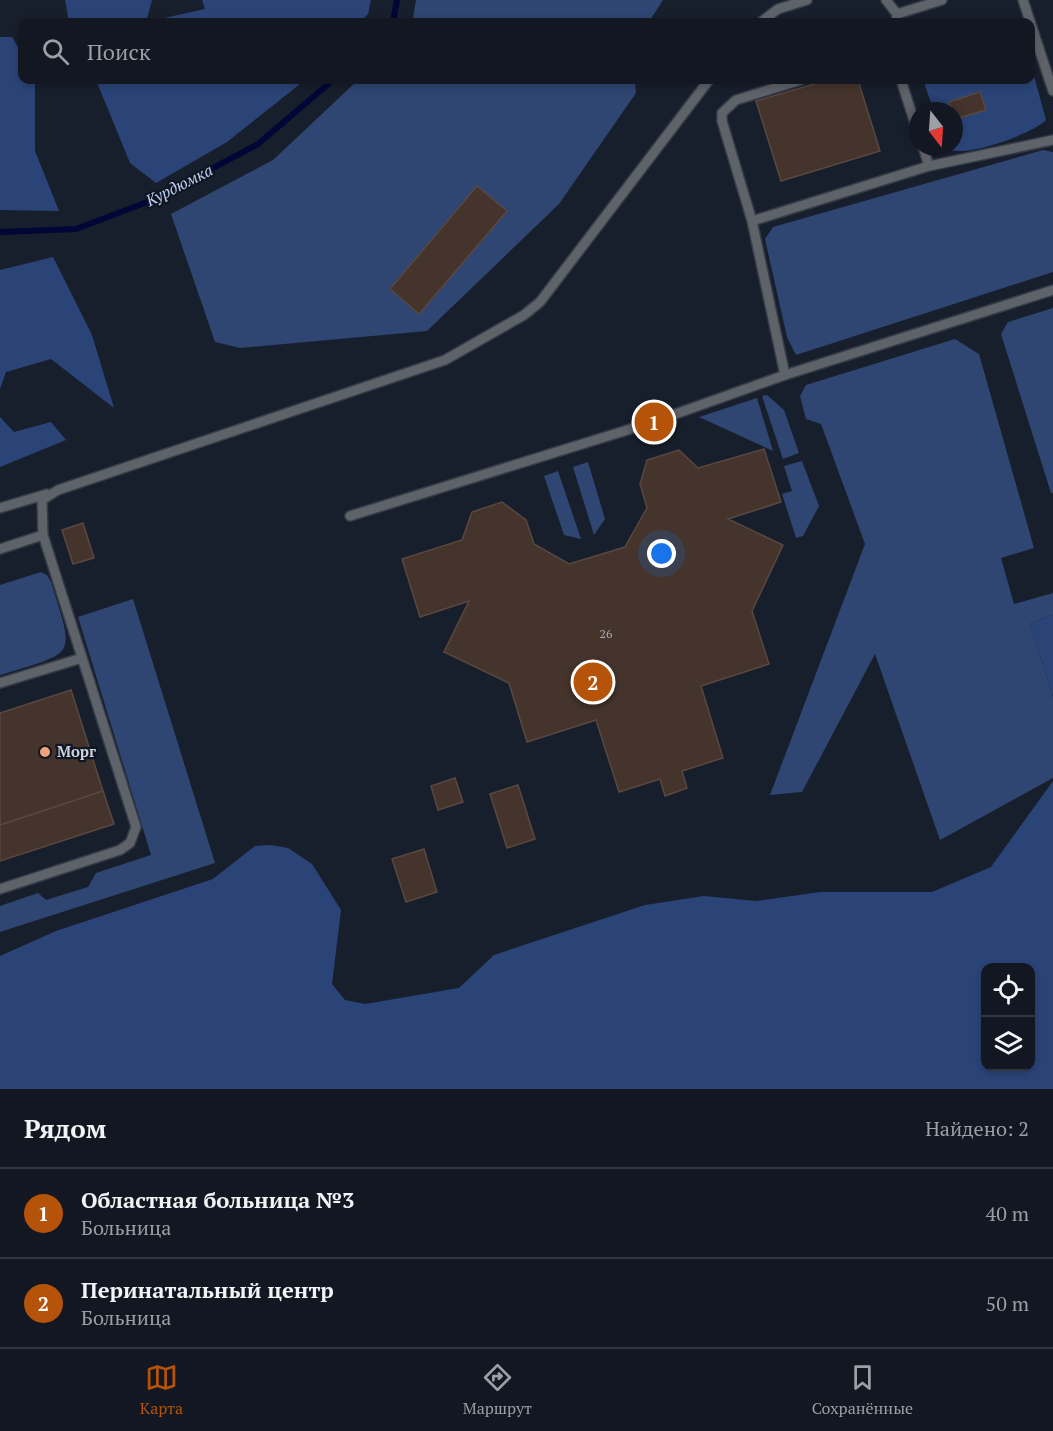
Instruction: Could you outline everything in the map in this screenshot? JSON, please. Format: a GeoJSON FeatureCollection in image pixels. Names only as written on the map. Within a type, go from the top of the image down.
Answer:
{"type":"FeatureCollection","features":[{"type":"Feature","properties":{"kind":"lane"},"geometry":{"type":"LineString","coordinates":[[767,18],[778,9],[807,0]]}},
{"type":"Feature","properties":{"kind":"lane"},"geometry":{"type":"LineString","coordinates":[[886,0],[897,18],[942,0]]}},
{"type":"Feature","properties":{"kind":"lane"},"geometry":{"type":"LineString","coordinates":[[1023,0],[1029,18]]}},
{"type":"Feature","properties":{"kind":"lane"},"geometry":{"type":"LineString","coordinates":[[1035,36],[1053,91]]}},
{"type":"Feature","properties":{"kind":"lane"},"geometry":{"type":"LineString","coordinates":[[0,508],[445,360],[524,315],[540,302],[706,84]]}},
{"type":"Feature","properties":{"kind":"lane"},"geometry":{"type":"LineString","coordinates":[[785,375],[752,221],[722,121],[722,113],[736,100],[788,84]]}},
{"type":"Feature","properties":{"kind":"lane"},"geometry":{"type":"LineString","coordinates":[[902,84],[909,105]]}},
{"type":"Feature","properties":{"kind":"lane"},"geometry":{"type":"LineString","coordinates":[[752,221],[929,166],[1053,140]]}},
{"type":"Feature","properties":{"kind":"lane"},"geometry":{"type":"LineString","coordinates":[[926,156],[929,166]]}},
{"type":"Feature","properties":{"kind":"lane"},"geometry":{"type":"LineString","coordinates":[[350,516],[650,423],[785,375],[1053,290]]}},
{"type":"Feature","properties":{"kind":"lane"},"geometry":{"type":"LineString","coordinates":[[0,889],[120,850],[130,843],[136,827],[43,535],[40,507],[42,500],[50,493]]}},
{"type":"Feature","properties":{"kind":"lane"},"geometry":{"type":"LineString","coordinates":[[0,549],[43,535]]}},
{"type":"Feature","properties":{"kind":"lane"},"geometry":{"type":"LineString","coordinates":[[0,683],[82,658]]}},
{"type":"Feature","properties":{"kind":"shaded area"},"geometry":{"type":"Polygon","coordinates":[[[65,0],[152,0],[147,18],[68,18],[65,0]]]}},
{"type":"Feature","properties":{"kind":"shaded area"},"geometry":{"type":"Polygon","coordinates":[[[202,0],[371,0],[368,14],[364,18],[164,18],[205,9],[202,0]]]}},
{"type":"Feature","properties":{"kind":"shaded area"},"geometry":{"type":"Polygon","coordinates":[[[416,0],[663,0],[652,18],[413,18],[416,0]]]}},
{"type":"Feature","properties":{"kind":"shaded area"},"geometry":{"type":"Polygon","coordinates":[[[0,37],[12,37],[18,47],[18,84],[35,84],[35,151],[59,211],[0,210],[0,37]]]}},
{"type":"Feature","properties":{"kind":"shaded area"},"geometry":{"type":"Polygon","coordinates":[[[1035,80],[1046,120],[1014,138],[963,150],[963,115],[985,110],[981,93],[950,102],[931,102],[924,84],[1035,84],[1035,80]]]}},
{"type":"Feature","properties":{"kind":"shaded area"},"geometry":{"type":"Polygon","coordinates":[[[98,84],[300,84],[227,142],[156,183],[130,163],[98,84]]]}},
{"type":"Feature","properties":{"kind":"shaded area"},"geometry":{"type":"Polygon","coordinates":[[[354,84],[635,84],[636,93],[559,204],[427,331],[240,348],[215,342],[171,214],[273,160],[354,84]]]}},
{"type":"Feature","properties":{"kind":"shaded area"},"geometry":{"type":"Polygon","coordinates":[[[1043,150],[1053,152],[1053,272],[796,355],[787,337],[765,239],[773,227],[1043,150]]]}},
{"type":"Feature","properties":{"kind":"shaded area"},"geometry":{"type":"Polygon","coordinates":[[[53,257],[92,335],[114,408],[51,359],[6,372],[0,389],[0,270],[53,257]]]}},
{"type":"Feature","properties":{"kind":"shaded area"},"geometry":{"type":"Polygon","coordinates":[[[1053,308],[1053,493],[1051,493],[1001,334],[1008,322],[1053,308]]]}},
{"type":"Feature","properties":{"kind":"shaded area"},"geometry":{"type":"Polygon","coordinates":[[[955,339],[979,354],[1034,548],[1001,558],[1014,604],[1053,593],[1053,615],[1030,623],[1053,697],[1053,778],[940,840],[875,654],[802,792],[770,795],[865,544],[821,424],[806,419],[800,396],[806,385],[955,339]]]}},
{"type":"Feature","properties":{"kind":"shaded area"},"geometry":{"type":"Polygon","coordinates":[[[767,395],[784,410],[799,453],[783,459],[762,396],[767,395]]]}},
{"type":"Feature","properties":{"kind":"shaded area"},"geometry":{"type":"Polygon","coordinates":[[[757,398],[773,451],[699,417],[757,398]]]}},
{"type":"Feature","properties":{"kind":"shaded area"},"geometry":{"type":"Polygon","coordinates":[[[0,417],[14,432],[51,422],[66,440],[0,467],[0,417]]]}},
{"type":"Feature","properties":{"kind":"shaded area"},"geometry":{"type":"Polygon","coordinates":[[[802,461],[819,506],[803,536],[796,538],[782,494],[792,491],[784,466],[802,461]]]}},
{"type":"Feature","properties":{"kind":"shaded area"},"geometry":{"type":"Polygon","coordinates":[[[588,462],[605,519],[594,535],[573,467],[588,462]]]}},
{"type":"Feature","properties":{"kind":"shaded area"},"geometry":{"type":"Polygon","coordinates":[[[558,471],[581,539],[564,535],[544,476],[558,471]]]}},
{"type":"Feature","properties":{"kind":"shaded area"},"geometry":{"type":"Polygon","coordinates":[[[41,572],[47,575],[51,582],[59,607],[66,639],[63,648],[56,655],[44,661],[0,675],[0,585],[41,572]]]}},
{"type":"Feature","properties":{"kind":"shaded area"},"geometry":{"type":"Polygon","coordinates":[[[133,599],[215,863],[0,932],[0,906],[38,893],[46,900],[88,887],[96,873],[151,855],[78,617],[133,599]]]}},
{"type":"Feature","properties":{"kind":"shaded area"},"geometry":{"type":"Polygon","coordinates":[[[1053,615],[1053,697],[1030,623],[1053,615]]]}},
{"type":"Feature","properties":{"kind":"shaded area"},"geometry":{"type":"Polygon","coordinates":[[[1053,781],[1053,1089],[0,1089],[0,956],[56,931],[213,879],[255,846],[270,845],[288,848],[312,864],[341,910],[332,984],[345,1000],[365,1004],[459,988],[494,955],[645,905],[704,896],[756,901],[820,892],[932,892],[991,867],[1053,781]]]}},
{"type":"Feature","properties":{"kind":"building"},"geometry":{"type":"Polygon","coordinates":[[[814,84],[859,84],[880,151],[781,181],[756,101],[814,84]]]}},
{"type":"Feature","properties":{"kind":"building"},"geometry":{"type":"Polygon","coordinates":[[[980,92],[986,110],[963,117],[963,102],[949,102],[980,92]]]}},
{"type":"Feature","properties":{"kind":"building"},"geometry":{"type":"Polygon","coordinates":[[[477,186],[507,211],[419,314],[390,289],[477,186]]]}},
{"type":"Feature","properties":{"kind":"building"},"geometry":{"type":"Polygon","coordinates":[[[764,449],[781,502],[728,519],[783,545],[752,611],[769,664],[701,686],[723,758],[682,771],[687,788],[665,796],[660,779],[619,792],[596,720],[527,742],[509,683],[444,652],[469,601],[420,617],[402,559],[462,540],[472,512],[502,502],[526,520],[534,544],[569,564],[625,547],[647,508],[640,484],[647,460],[679,450],[698,468],[764,449]]]}},
{"type":"Feature","properties":{"kind":"building"},"geometry":{"type":"Polygon","coordinates":[[[83,523],[94,558],[73,564],[62,530],[83,523]]]}},
{"type":"Feature","properties":{"kind":"building","name":"Морг"},"geometry":{"type":"Polygon","coordinates":[[[71,690],[103,791],[0,825],[0,713],[71,690]]]}},
{"type":"Feature","properties":{"kind":"building"},"geometry":{"type":"Polygon","coordinates":[[[455,778],[463,802],[438,810],[431,786],[455,778]]]}},
{"type":"Feature","properties":{"kind":"building"},"geometry":{"type":"Polygon","coordinates":[[[518,785],[535,839],[507,848],[490,794],[518,785]]]}},
{"type":"Feature","properties":{"kind":"building"},"geometry":{"type":"Polygon","coordinates":[[[103,791],[114,824],[0,861],[0,825],[103,791]]]}},
{"type":"Feature","properties":{"kind":"building"},"geometry":{"type":"Polygon","coordinates":[[[424,849],[437,892],[406,902],[392,859],[424,849]]]}},
{"type":"Feature","properties":{"kind":"waterway","name":"Курдюмка"},"geometry":{"type":"LineString","coordinates":[[394,18],[397,0]]}},
{"type":"Feature","properties":{"kind":"waterway","name":"Курдюмка"},"geometry":{"type":"LineString","coordinates":[[0,232],[76,229],[155,199],[258,144],[328,84]]}},
{"type":"Feature","properties":{"kind":"place","name":"Областная больница №3"},"geometry":{"type":"Point","coordinates":[654,422]}},
{"type":"Feature","properties":{"kind":"place","name":"Перинатальный центр"},"geometry":{"type":"Point","coordinates":[593,682]}},
{"type":"Feature","properties":{"kind":"place","name":"Морг"},"geometry":{"type":"Point","coordinates":[45,752]}}]}
